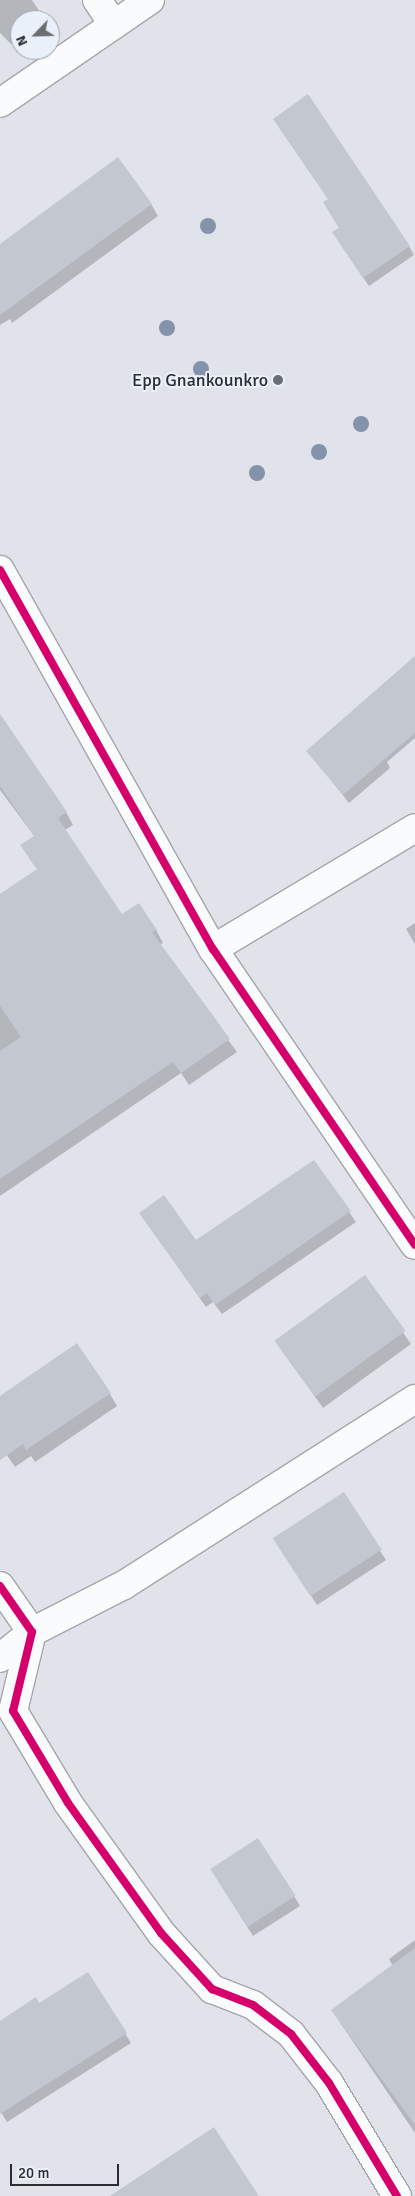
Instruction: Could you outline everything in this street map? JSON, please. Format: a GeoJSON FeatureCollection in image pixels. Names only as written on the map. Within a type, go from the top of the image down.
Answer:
{"type":"FeatureCollection","features":[{"type":"Feature","properties":{"kind":"street"},"geometry":{"type":"LineString","coordinates":[[97,0],[114,25]]}},
{"type":"Feature","properties":{"kind":"street"},"geometry":{"type":"LineString","coordinates":[[0,103],[150,0]]}},
{"type":"Feature","properties":{"kind":"street"},"geometry":{"type":"LineString","coordinates":[[4,587],[213,949],[415,1245]]}},
{"type":"Feature","properties":{"kind":"street"},"geometry":{"type":"LineString","coordinates":[[213,949],[415,828]]}},
{"type":"Feature","properties":{"kind":"street"},"geometry":{"type":"LineString","coordinates":[[0,1658],[32,1632],[124,1585],[415,1400]]}},
{"type":"Feature","properties":{"kind":"street"},"geometry":{"type":"LineString","coordinates":[[0,1586],[32,1632],[13,1711],[68,1803],[161,1932],[212,1989],[253,2005],[291,2034],[329,2083],[398,2196]]}},
{"type":"Feature","properties":{"kind":"building"},"geometry":{"type":"Polygon","coordinates":[[[308,94],[410,246],[363,278],[332,232],[339,228],[323,202],[328,199],[273,119],[308,94]]]}},
{"type":"Feature","properties":{"kind":"building"},"geometry":{"type":"Polygon","coordinates":[[[118,157],[152,204],[0,315],[0,244],[118,157]]]}},
{"type":"Feature","properties":{"kind":"building"},"geometry":{"type":"Polygon","coordinates":[[[415,656],[415,733],[343,795],[306,751],[415,656]]]}},
{"type":"Feature","properties":{"kind":"building"},"geometry":{"type":"Polygon","coordinates":[[[0,714],[67,812],[58,818],[122,914],[139,903],[157,930],[152,932],[230,1039],[181,1073],[173,1062],[0,1179],[0,1051],[21,1037],[0,1006],[0,894],[37,869],[20,845],[34,836],[0,786],[0,714]]]}},
{"type":"Feature","properties":{"kind":"building"},"geometry":{"type":"Polygon","coordinates":[[[314,1160],[351,1211],[215,1305],[207,1293],[200,1298],[139,1213],[164,1195],[196,1240],[314,1160]]]}},
{"type":"Feature","properties":{"kind":"building"},"geometry":{"type":"Polygon","coordinates":[[[365,1275],[406,1331],[315,1397],[274,1341],[365,1275]]]}},
{"type":"Feature","properties":{"kind":"building"},"geometry":{"type":"Polygon","coordinates":[[[77,1343],[111,1393],[26,1450],[23,1444],[0,1460],[0,1396],[77,1343]]]}},
{"type":"Feature","properties":{"kind":"building"},"geometry":{"type":"Polygon","coordinates":[[[344,1492],[382,1550],[310,1596],[273,1538],[344,1492]]]}},
{"type":"Feature","properties":{"kind":"building"},"geometry":{"type":"Polygon","coordinates":[[[258,1838],[296,1896],[248,1927],[210,1869],[258,1838]]]}},
{"type":"Feature","properties":{"kind":"building"},"geometry":{"type":"Polygon","coordinates":[[[415,1948],[415,2125],[331,2010],[415,1948]]]}},
{"type":"Feature","properties":{"kind":"building"},"geometry":{"type":"Polygon","coordinates":[[[88,1972],[127,2033],[0,2114],[0,2021],[36,1997],[39,2003],[88,1972]]]}},
{"type":"Feature","properties":{"kind":"building"},"geometry":{"type":"Polygon","coordinates":[[[214,2127],[259,2196],[110,2196],[214,2127]]]}},
{"type":"Feature","properties":{"kind":"cycle path"},"geometry":{"type":"LineString","coordinates":[[0,570],[213,949],[415,1245]]}},
{"type":"Feature","properties":{"kind":"cycle path"},"geometry":{"type":"LineString","coordinates":[[0,1586],[32,1632],[13,1711],[68,1803],[161,1933],[212,1989],[253,2005],[291,2034],[329,2083],[397,2196]]}},
{"type":"Feature","properties":{"kind":"place","name":"Epp Gnankounkro"},"geometry":{"type":"Point","coordinates":[278,380]}}]}
